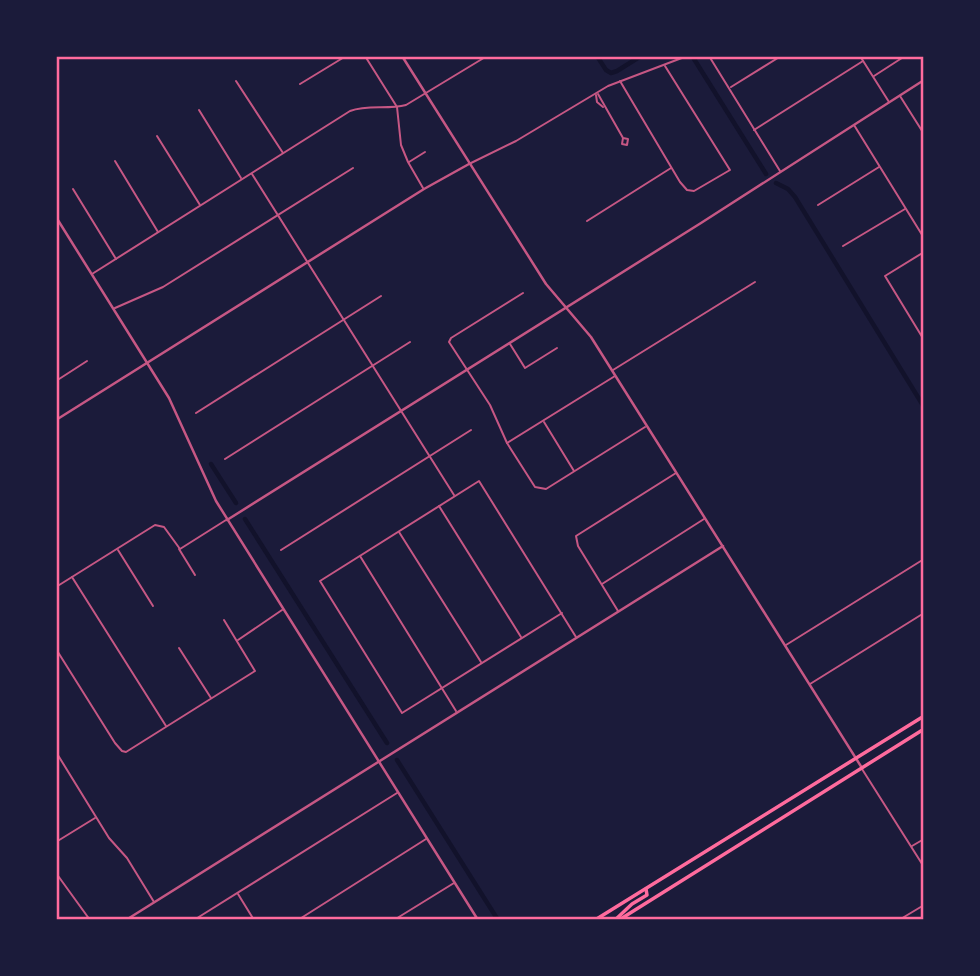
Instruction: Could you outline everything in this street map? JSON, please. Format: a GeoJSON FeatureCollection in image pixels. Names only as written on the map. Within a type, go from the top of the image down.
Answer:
{"type":"FeatureCollection","features":[{"type":"Feature","properties":{"kind":"main road"},"geometry":{"type":"LineString","coordinates":[[595,920],[924,716]]}},
{"type":"Feature","properties":{"kind":"main road"},"geometry":{"type":"LineString","coordinates":[[617,920],[924,729]]}},
{"type":"Feature","properties":{"kind":"main road"},"geometry":{"type":"LineString","coordinates":[[617,920],[632,904],[647,895],[646,889]]}},
{"type":"Feature","properties":{"kind":"street"},"geometry":{"type":"LineString","coordinates":[[300,85],[346,56]]}},
{"type":"Feature","properties":{"kind":"street"},"geometry":{"type":"LineString","coordinates":[[365,56],[397,107],[401,145],[424,189]]}},
{"type":"Feature","properties":{"kind":"street"},"geometry":{"type":"LineString","coordinates":[[402,56],[543,279],[589,334],[924,867]]}},
{"type":"Feature","properties":{"kind":"street"},"geometry":{"type":"LineString","coordinates":[[92,274],[358,108],[397,107],[426,94],[487,56]]}},
{"type":"Feature","properties":{"kind":"street"},"geometry":{"type":"LineString","coordinates":[[56,420],[424,189],[516,141],[596,93],[687,56]]}},
{"type":"Feature","properties":{"kind":"street"},"geometry":{"type":"LineString","coordinates":[[709,56],[780,171]]}},
{"type":"Feature","properties":{"kind":"street"},"geometry":{"type":"LineString","coordinates":[[729,88],[781,56]]}},
{"type":"Feature","properties":{"kind":"street"},"geometry":{"type":"LineString","coordinates":[[860,56],[889,102]]}},
{"type":"Feature","properties":{"kind":"street"},"geometry":{"type":"LineString","coordinates":[[873,77],[905,56]]}},
{"type":"Feature","properties":{"kind":"street"},"geometry":{"type":"LineString","coordinates":[[754,130],[863,61]]}},
{"type":"Feature","properties":{"kind":"street"},"geometry":{"type":"LineString","coordinates":[[620,81],[682,186],[690,191],[702,188],[730,170],[665,66]]}},
{"type":"Feature","properties":{"kind":"street"},"geometry":{"type":"LineString","coordinates":[[179,548],[726,208],[924,80]]}},
{"type":"Feature","properties":{"kind":"street"},"geometry":{"type":"LineString","coordinates":[[236,81],[283,153]]}},
{"type":"Feature","properties":{"kind":"street"},"geometry":{"type":"LineString","coordinates":[[596,93],[597,102],[604,108],[623,138]]}},
{"type":"Feature","properties":{"kind":"street"},"geometry":{"type":"LineString","coordinates":[[596,93],[601,96],[604,108]]}},
{"type":"Feature","properties":{"kind":"street"},"geometry":{"type":"LineString","coordinates":[[900,95],[924,134]]}},
{"type":"Feature","properties":{"kind":"street"},"geometry":{"type":"LineString","coordinates":[[199,110],[242,179]]}},
{"type":"Feature","properties":{"kind":"street"},"geometry":{"type":"LineString","coordinates":[[853,124],[924,238]]}},
{"type":"Feature","properties":{"kind":"street"},"geometry":{"type":"LineString","coordinates":[[157,136],[201,206]]}},
{"type":"Feature","properties":{"kind":"street"},"geometry":{"type":"LineString","coordinates":[[408,162],[425,152]]}},
{"type":"Feature","properties":{"kind":"street"},"geometry":{"type":"LineString","coordinates":[[115,161],[158,232]]}},
{"type":"Feature","properties":{"kind":"street"},"geometry":{"type":"LineString","coordinates":[[818,205],[880,167]]}},
{"type":"Feature","properties":{"kind":"street"},"geometry":{"type":"LineString","coordinates":[[114,309],[163,287],[353,168]]}},
{"type":"Feature","properties":{"kind":"street"},"geometry":{"type":"LineString","coordinates":[[587,221],[672,168]]}},
{"type":"Feature","properties":{"kind":"street"},"geometry":{"type":"LineString","coordinates":[[251,174],[455,496]]}},
{"type":"Feature","properties":{"kind":"street"},"geometry":{"type":"LineString","coordinates":[[73,189],[116,259]]}},
{"type":"Feature","properties":{"kind":"street"},"geometry":{"type":"LineString","coordinates":[[843,246],[906,208]]}},
{"type":"Feature","properties":{"kind":"street"},"geometry":{"type":"LineString","coordinates":[[56,217],[169,398],[204,480],[227,520],[478,920]]}},
{"type":"Feature","properties":{"kind":"street"},"geometry":{"type":"LineString","coordinates":[[924,252],[885,276],[924,340]]}},
{"type":"Feature","properties":{"kind":"street"},"geometry":{"type":"LineString","coordinates":[[612,370],[755,282]]}},
{"type":"Feature","properties":{"kind":"street"},"geometry":{"type":"LineString","coordinates":[[523,293],[450,340],[450,344],[496,416],[507,443],[535,487],[546,489],[647,426]]}},
{"type":"Feature","properties":{"kind":"street"},"geometry":{"type":"LineString","coordinates":[[195,413],[381,296]]}},
{"type":"Feature","properties":{"kind":"street"},"geometry":{"type":"LineString","coordinates":[[225,458],[410,342]]}},
{"type":"Feature","properties":{"kind":"street"},"geometry":{"type":"LineString","coordinates":[[509,343],[525,368],[557,348]]}},
{"type":"Feature","properties":{"kind":"street"},"geometry":{"type":"LineString","coordinates":[[56,381],[87,361]]}},
{"type":"Feature","properties":{"kind":"street"},"geometry":{"type":"LineString","coordinates":[[507,443],[616,376]]}},
{"type":"Feature","properties":{"kind":"street"},"geometry":{"type":"LineString","coordinates":[[544,421],[575,471]]}},
{"type":"Feature","properties":{"kind":"street"},"geometry":{"type":"LineString","coordinates":[[281,550],[471,430]]}},
{"type":"Feature","properties":{"kind":"street"},"geometry":{"type":"LineString","coordinates":[[618,611],[578,546],[576,536],[677,472]]}},
{"type":"Feature","properties":{"kind":"street"},"geometry":{"type":"LineString","coordinates":[[562,613],[402,713],[320,581],[478,481],[562,613],[576,637]]}},
{"type":"Feature","properties":{"kind":"street"},"geometry":{"type":"LineString","coordinates":[[439,506],[522,638]]}},
{"type":"Feature","properties":{"kind":"street"},"geometry":{"type":"LineString","coordinates":[[601,584],[706,519]]}},
{"type":"Feature","properties":{"kind":"street"},"geometry":{"type":"LineString","coordinates":[[56,587],[159,524],[179,548],[195,575]]}},
{"type":"Feature","properties":{"kind":"street"},"geometry":{"type":"LineString","coordinates":[[399,532],[482,663]]}},
{"type":"Feature","properties":{"kind":"street"},"geometry":{"type":"LineString","coordinates":[[126,920],[723,545]]}},
{"type":"Feature","properties":{"kind":"street"},"geometry":{"type":"LineString","coordinates":[[117,549],[153,606]]}},
{"type":"Feature","properties":{"kind":"street"},"geometry":{"type":"LineString","coordinates":[[360,556],[457,712]]}},
{"type":"Feature","properties":{"kind":"street"},"geometry":{"type":"LineString","coordinates":[[786,645],[924,559]]}},
{"type":"Feature","properties":{"kind":"street"},"geometry":{"type":"LineString","coordinates":[[72,577],[167,727]]}},
{"type":"Feature","properties":{"kind":"street"},"geometry":{"type":"LineString","coordinates":[[237,641],[284,610]]}},
{"type":"Feature","properties":{"kind":"street"},"geometry":{"type":"LineString","coordinates":[[809,684],[924,613]]}},
{"type":"Feature","properties":{"kind":"street"},"geometry":{"type":"LineString","coordinates":[[56,649],[121,751],[131,750],[256,671],[224,620]]}},
{"type":"Feature","properties":{"kind":"street"},"geometry":{"type":"LineString","coordinates":[[179,648],[211,699]]}},
{"type":"Feature","properties":{"kind":"street"},"geometry":{"type":"LineString","coordinates":[[56,752],[113,844],[127,858],[154,902]]}},
{"type":"Feature","properties":{"kind":"street"},"geometry":{"type":"LineString","coordinates":[[194,920],[398,792]]}},
{"type":"Feature","properties":{"kind":"street"},"geometry":{"type":"LineString","coordinates":[[56,842],[96,817]]}},
{"type":"Feature","properties":{"kind":"street"},"geometry":{"type":"LineString","coordinates":[[298,920],[427,838]]}},
{"type":"Feature","properties":{"kind":"street"},"geometry":{"type":"LineString","coordinates":[[911,847],[924,839]]}},
{"type":"Feature","properties":{"kind":"street"},"geometry":{"type":"LineString","coordinates":[[56,873],[90,920]]}},
{"type":"Feature","properties":{"kind":"street"},"geometry":{"type":"LineString","coordinates":[[394,920],[455,882]]}},
{"type":"Feature","properties":{"kind":"street"},"geometry":{"type":"LineString","coordinates":[[237,893],[254,920]]}},
{"type":"Feature","properties":{"kind":"street"},"geometry":{"type":"LineString","coordinates":[[899,920],[924,905]]}},
{"type":"Feature","properties":{"kind":"waterway"},"geometry":{"type":"LineString","coordinates":[[597,56],[611,73],[641,56]]}},
{"type":"Feature","properties":{"kind":"waterway"},"geometry":{"type":"LineString","coordinates":[[694,59],[766,174]]}},
{"type":"Feature","properties":{"kind":"waterway"},"geometry":{"type":"LineString","coordinates":[[776,183],[788,189],[795,197],[924,407]]}},
{"type":"Feature","properties":{"kind":"waterway"},"geometry":{"type":"LineString","coordinates":[[211,464],[236,503]]}},
{"type":"Feature","properties":{"kind":"waterway"},"geometry":{"type":"LineString","coordinates":[[245,519],[387,743]]}},
{"type":"Feature","properties":{"kind":"waterway"},"geometry":{"type":"LineString","coordinates":[[397,760],[498,920]]}}]}
